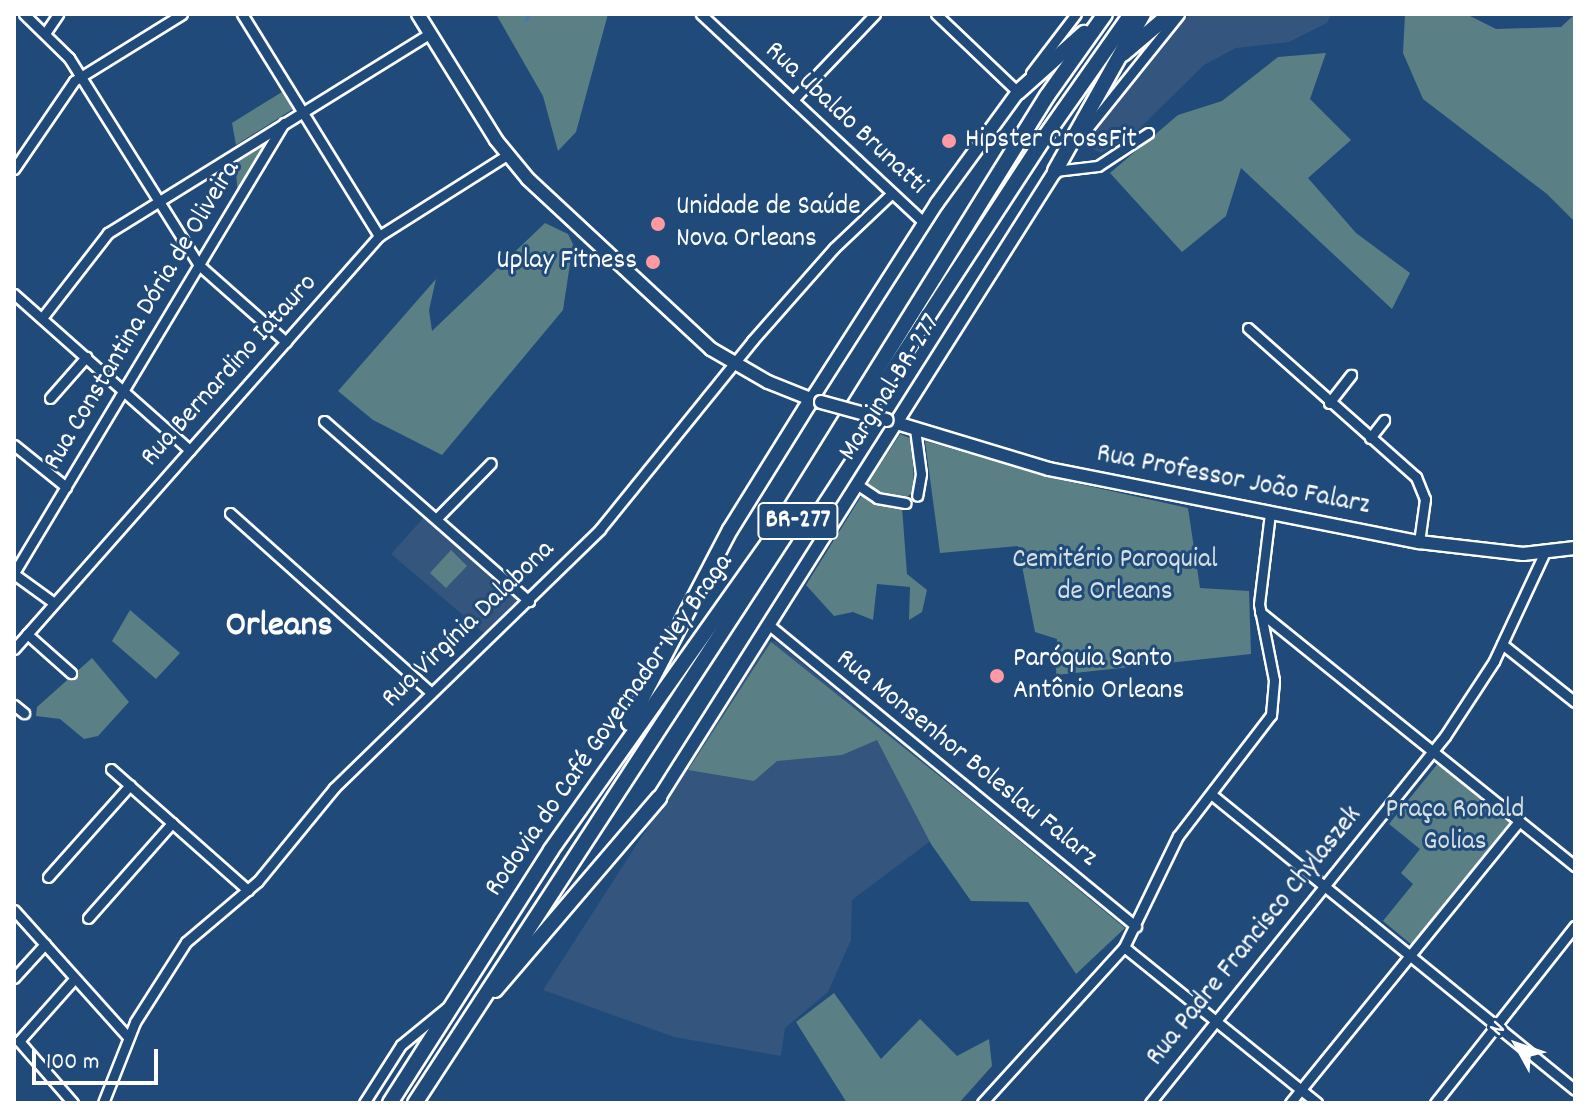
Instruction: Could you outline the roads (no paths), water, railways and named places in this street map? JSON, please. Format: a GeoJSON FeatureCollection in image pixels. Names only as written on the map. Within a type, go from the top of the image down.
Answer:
{"type":"FeatureCollection","features":[{"type":"Feature","properties":{"kind":"highway"},"geometry":{"type":"LineString","coordinates":[[1018,92],[1105,14]]}},
{"type":"Feature","properties":{"kind":"highway","name":"Rodovia do Café Governador Ney Braga"},"geometry":{"type":"LineString","coordinates":[[390,1103],[601,778],[776,532],[1047,96],[1105,14]]}},
{"type":"Feature","properties":{"kind":"highway","name":"Rodovia do Café Governador Ney Braga"},"geometry":{"type":"LineString","coordinates":[[415,1103],[1044,138],[1131,14]]}},
{"type":"Feature","properties":{"kind":"highway"},"geometry":{"type":"LineString","coordinates":[[1055,171],[1143,14]]}},
{"type":"Feature","properties":{"kind":"highway"},"geometry":{"type":"LineString","coordinates":[[1114,62],[1170,14]]}},
{"type":"Feature","properties":{"kind":"highway"},"geometry":{"type":"LineString","coordinates":[[601,778],[723,541],[816,401]]}},
{"type":"Feature","properties":{"kind":"highway"},"geometry":{"type":"LineString","coordinates":[[463,1026],[659,798]]}},
{"type":"Feature","properties":{"kind":"main road","name":"Rua Professor João Falarz"},"geometry":{"type":"LineString","coordinates":[[418,14],[507,155],[687,328],[733,363],[816,401],[1033,465],[1419,542],[1544,554],[1575,548]]}},
{"type":"Feature","properties":{"kind":"main road"},"geometry":{"type":"LineString","coordinates":[[816,401],[924,223],[1018,92]]}},
{"type":"Feature","properties":{"kind":"main road","name":"Marginal BR-277"},"geometry":{"type":"LineString","coordinates":[[659,798],[858,485],[892,422],[1055,171]]}},
{"type":"Feature","properties":{"kind":"street"},"geometry":{"type":"LineString","coordinates":[[24,14],[46,32],[81,76],[199,265],[286,342]]}},
{"type":"Feature","properties":{"kind":"street"},"geometry":{"type":"LineString","coordinates":[[46,32],[58,14]]}},
{"type":"Feature","properties":{"kind":"street"},"geometry":{"type":"LineString","coordinates":[[14,169],[62,94],[81,76],[182,14]]}},
{"type":"Feature","properties":{"kind":"street"},"geometry":{"type":"LineString","coordinates":[[242,14],[379,236]]}},
{"type":"Feature","properties":{"kind":"street","name":"Rua Ubaldo Brunatti"},"geometry":{"type":"LineString","coordinates":[[701,14],[924,223]]}},
{"type":"Feature","properties":{"kind":"street"},"geometry":{"type":"LineString","coordinates":[[793,100],[875,14]]}},
{"type":"Feature","properties":{"kind":"street"},"geometry":{"type":"LineString","coordinates":[[936,14],[1018,92],[1076,14]]}},
{"type":"Feature","properties":{"kind":"street","name":"Marginal BR-277"},"geometry":{"type":"LineString","coordinates":[[1055,171],[1179,14]]}},
{"type":"Feature","properties":{"kind":"street"},"geometry":{"type":"LineString","coordinates":[[42,318],[100,240],[158,200],[430,33]]}},
{"type":"Feature","properties":{"kind":"street","name":"Rua Constantina Dória de Oliveira"},"geometry":{"type":"LineString","coordinates":[[14,574],[284,123]]}},
{"type":"Feature","properties":{"kind":"street"},"geometry":{"type":"LineString","coordinates":[[1055,171],[1098,166],[1148,133]]}},
{"type":"Feature","properties":{"kind":"street","name":"Rua Bernardino Iatauro"},"geometry":{"type":"LineString","coordinates":[[14,649],[379,236],[507,155]]}},
{"type":"Feature","properties":{"kind":"street","name":"Rua Virgínia Dalabona"},"geometry":{"type":"LineString","coordinates":[[103,1103],[127,1036],[186,942],[248,890],[334,788],[529,601],[605,523],[733,363],[834,248],[892,193]]}},
{"type":"Feature","properties":{"kind":"street"},"geometry":{"type":"LineString","coordinates":[[14,294],[190,450]]}},
{"type":"Feature","properties":{"kind":"street"},"geometry":{"type":"LineString","coordinates":[[1248,328],[1329,403],[1398,459],[1422,487],[1419,542]]}},
{"type":"Feature","properties":{"kind":"street"},"geometry":{"type":"LineString","coordinates":[[50,398],[86,357]]}},
{"type":"Feature","properties":{"kind":"street"},"geometry":{"type":"LineString","coordinates":[[1329,403],[1351,375]]}},
{"type":"Feature","properties":{"kind":"street"},"geometry":{"type":"LineString","coordinates":[[1370,438],[1384,420]]}},
{"type":"Feature","properties":{"kind":"street"},"geometry":{"type":"LineString","coordinates":[[324,421],[529,601]]}},
{"type":"Feature","properties":{"kind":"street"},"geometry":{"type":"LineString","coordinates":[[915,429],[921,474],[917,496]]}},
{"type":"Feature","properties":{"kind":"street"},"geometry":{"type":"LineString","coordinates":[[14,445],[66,487]]}},
{"type":"Feature","properties":{"kind":"street"},"geometry":{"type":"LineString","coordinates":[[436,519],[491,463]]}},
{"type":"Feature","properties":{"kind":"street"},"geometry":{"type":"LineString","coordinates":[[858,485],[877,498],[906,503]]}},
{"type":"Feature","properties":{"kind":"street"},"geometry":{"type":"LineString","coordinates":[[230,513],[431,693]]}},
{"type":"Feature","properties":{"kind":"street"},"geometry":{"type":"LineString","coordinates":[[982,1103],[1124,947],[1178,836],[1271,715],[1274,680],[1260,612],[1270,513]]}},
{"type":"Feature","properties":{"kind":"street","name":"Rua Padre Francisco Chylaszek"},"geometry":{"type":"LineString","coordinates":[[1150,1103],[1433,752],[1502,644],[1544,554]]}},
{"type":"Feature","properties":{"kind":"street"},"geometry":{"type":"LineString","coordinates":[[14,574],[54,603]]}},
{"type":"Feature","properties":{"kind":"street"},"geometry":{"type":"LineString","coordinates":[[14,574],[14,583]]}},
{"type":"Feature","properties":{"kind":"street"},"geometry":{"type":"LineString","coordinates":[[1260,612],[1575,866]]}},
{"type":"Feature","properties":{"kind":"street","name":"Rua Monsenhor Boleslau Falarz"},"geometry":{"type":"LineString","coordinates":[[769,625],[1136,926]]}},
{"type":"Feature","properties":{"kind":"street"},"geometry":{"type":"LineString","coordinates":[[27,634],[71,673]]}},
{"type":"Feature","properties":{"kind":"street"},"geometry":{"type":"LineString","coordinates":[[1502,644],[1575,702]]}},
{"type":"Feature","properties":{"kind":"street"},"geometry":{"type":"LineString","coordinates":[[14,705],[24,713]]}},
{"type":"Feature","properties":{"kind":"street"},"geometry":{"type":"LineString","coordinates":[[111,769],[248,890]]}},
{"type":"Feature","properties":{"kind":"street"},"geometry":{"type":"LineString","coordinates":[[48,877],[130,785]]}},
{"type":"Feature","properties":{"kind":"street"},"geometry":{"type":"LineString","coordinates":[[1211,794],[1575,1090]]}},
{"type":"Feature","properties":{"kind":"street"},"geometry":{"type":"LineString","coordinates":[[1290,1103],[1519,821]]}},
{"type":"Feature","properties":{"kind":"street"},"geometry":{"type":"LineString","coordinates":[[88,918],[172,823]]}},
{"type":"Feature","properties":{"kind":"street"},"geometry":{"type":"LineString","coordinates":[[14,910],[127,1036]]}},
{"type":"Feature","properties":{"kind":"street"},"geometry":{"type":"LineString","coordinates":[[1435,1103],[1575,926]]}},
{"type":"Feature","properties":{"kind":"street"},"geometry":{"type":"LineString","coordinates":[[14,978],[45,944]]}},
{"type":"Feature","properties":{"kind":"street"},"geometry":{"type":"LineString","coordinates":[[1124,947],[1317,1103]]}},
{"type":"Feature","properties":{"kind":"street"},"geometry":{"type":"LineString","coordinates":[[73,1103],[19,1041],[75,978]]}},
{"type":"Feature","properties":{"kind":"street"},"geometry":{"type":"LineString","coordinates":[[364,1103],[401,1045],[455,1001]]}},
{"type":"Feature","properties":{"kind":"waterway"},"geometry":{"type":"LineString","coordinates":[[525,20],[530,14]]}},
{"type":"Feature","properties":{"kind":"place","name":"Hipster CrossFit"},"geometry":{"type":"Point","coordinates":[949,141]}},
{"type":"Feature","properties":{"kind":"place","name":"Unidade de Saúde Nova Orleans"},"geometry":{"type":"Point","coordinates":[658,224]}},
{"type":"Feature","properties":{"kind":"place","name":"Uplay Fitness"},"geometry":{"type":"Point","coordinates":[653,262]}},
{"type":"Feature","properties":{"kind":"place","name":"Paróquia Santo Antônio Orleans"},"geometry":{"type":"Point","coordinates":[997,676]}},
{"type":"Feature","properties":{"kind":"district","name":"Orleans"},"geometry":{"type":"Point","coordinates":[279,628]}},
{"type":"Feature","properties":{"kind":"park label","name":"Cemitério Paroquial de Orleans"},"geometry":{"type":"Point","coordinates":[1115,577]}},
{"type":"Feature","properties":{"kind":"park label","name":"Praça Ronald Golias"},"geometry":{"type":"Point","coordinates":[1455,827]}}]}
